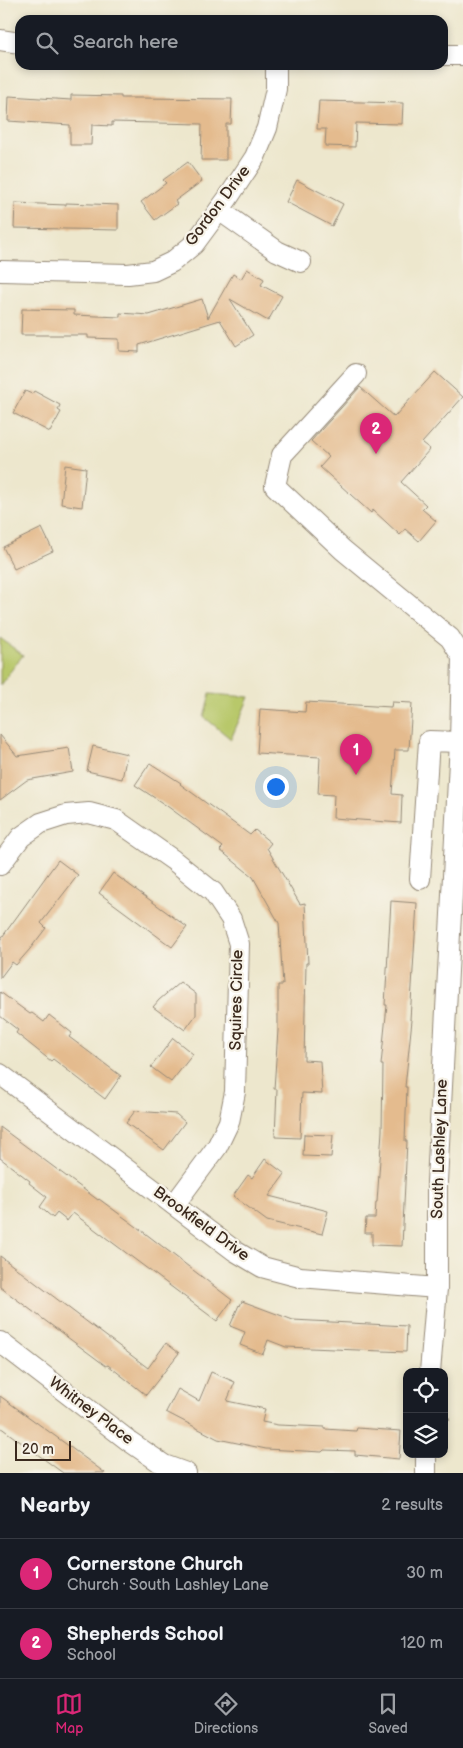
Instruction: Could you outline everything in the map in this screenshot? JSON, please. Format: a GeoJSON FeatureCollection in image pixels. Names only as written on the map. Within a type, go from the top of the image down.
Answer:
{"type":"FeatureCollection","features":[{"type":"Feature","properties":{"kind":"street"},"geometry":{"type":"LineString","coordinates":[[0,40],[15,42]]}},
{"type":"Feature","properties":{"kind":"street"},"geometry":{"type":"LineString","coordinates":[[448,55],[463,55]]}},
{"type":"Feature","properties":{"kind":"street","name":"Gordon Drive"},"geometry":{"type":"LineString","coordinates":[[0,271],[128,274],[153,271],[172,262],[194,244],[255,157],[267,128],[276,89],[276,70]]}},
{"type":"Feature","properties":{"kind":"street"},"geometry":{"type":"LineString","coordinates":[[219,210],[277,252],[302,262]]}},
{"type":"Feature","properties":{"kind":"street"},"geometry":{"type":"LineString","coordinates":[[356,374],[282,455],[275,486],[343,550],[450,638],[462,656]]}},
{"type":"Feature","properties":{"kind":"street","name":"South Lashley Lane"},"geometry":{"type":"LineString","coordinates":[[430,1368],[437,1288],[437,1182],[460,742],[462,656]]}},
{"type":"Feature","properties":{"kind":"street"},"geometry":{"type":"LineString","coordinates":[[420,880],[429,741],[460,742]]}},
{"type":"Feature","properties":{"kind":"street","name":"Squires Circle"},"geometry":{"type":"LineString","coordinates":[[0,865],[21,837],[41,823],[66,815],[89,813],[116,820],[173,860],[213,892],[231,919],[239,944],[235,1092],[229,1122],[217,1147],[174,1205]]}},
{"type":"Feature","properties":{"kind":"street","name":"Brookfield Drive"},"geometry":{"type":"LineString","coordinates":[[0,1074],[234,1251],[262,1267],[300,1277],[437,1288]]}},
{"type":"Feature","properties":{"kind":"street","name":"Whitney Place"},"geometry":{"type":"LineString","coordinates":[[0,1342],[129,1441],[164,1464],[186,1473]]}},
{"type":"Feature","properties":{"kind":"street"},"geometry":{"type":"LineString","coordinates":[[426,1458],[426,1473]]}},
{"type":"Feature","properties":{"kind":"green space"},"geometry":{"type":"Polygon","coordinates":[[[0,638],[23,655],[0,685],[0,638]]]}},
{"type":"Feature","properties":{"kind":"green space"},"geometry":{"type":"Polygon","coordinates":[[[210,694],[249,697],[231,739],[204,717],[210,694]]]}},
{"type":"Feature","properties":{"kind":"building"},"geometry":{"type":"Polygon","coordinates":[[[71,95],[121,96],[121,98],[232,99],[231,124],[226,124],[226,160],[201,160],[202,124],[112,122],[112,126],[92,125],[91,145],[70,145],[70,125],[8,121],[9,96],[71,100],[71,95]]]}},
{"type":"Feature","properties":{"kind":"building"},"geometry":{"type":"Polygon","coordinates":[[[319,101],[403,103],[402,124],[356,123],[355,147],[325,146],[326,129],[317,129],[319,101]]]}},
{"type":"Feature","properties":{"kind":"building"},"geometry":{"type":"Polygon","coordinates":[[[188,162],[202,181],[175,201],[177,204],[155,220],[141,202],[166,183],[163,180],[188,162]]]}},
{"type":"Feature","properties":{"kind":"building"},"geometry":{"type":"Polygon","coordinates":[[[297,180],[343,204],[332,226],[286,202],[297,180]]]}},
{"type":"Feature","properties":{"kind":"building"},"geometry":{"type":"Polygon","coordinates":[[[15,203],[118,205],[118,230],[14,228],[15,203]]]}},
{"type":"Feature","properties":{"kind":"building"},"geometry":{"type":"Polygon","coordinates":[[[247,269],[264,279],[261,285],[282,296],[268,321],[230,299],[253,335],[236,346],[220,320],[139,345],[139,352],[119,351],[119,339],[88,338],[88,335],[21,335],[22,309],[74,310],[74,315],[120,317],[120,313],[149,315],[202,299],[208,318],[233,274],[241,279],[247,269]]]}},
{"type":"Feature","properties":{"kind":"building"},"geometry":{"type":"Polygon","coordinates":[[[435,372],[463,397],[422,443],[430,449],[401,482],[426,505],[422,509],[436,521],[419,541],[405,529],[400,535],[373,510],[371,513],[320,467],[329,457],[311,441],[360,387],[394,417],[435,372]]]}},
{"type":"Feature","properties":{"kind":"building"},"geometry":{"type":"Polygon","coordinates":[[[25,391],[32,394],[34,391],[60,405],[58,410],[61,412],[50,432],[13,413],[25,391]]]}},
{"type":"Feature","properties":{"kind":"building"},"geometry":{"type":"Polygon","coordinates":[[[65,465],[86,468],[82,507],[61,504],[65,465]]]}},
{"type":"Feature","properties":{"kind":"building"},"geometry":{"type":"Polygon","coordinates":[[[42,528],[53,551],[14,569],[3,547],[42,528]]]}},
{"type":"Feature","properties":{"kind":"building"},"geometry":{"type":"Polygon","coordinates":[[[306,702],[391,707],[392,702],[412,703],[409,750],[395,750],[392,794],[402,795],[401,823],[333,818],[334,795],[318,794],[320,757],[257,753],[260,709],[305,712],[306,702]]]}},
{"type":"Feature","properties":{"kind":"building"},"geometry":{"type":"Polygon","coordinates":[[[0,735],[17,756],[69,748],[73,772],[27,780],[0,800],[0,735]]]}},
{"type":"Feature","properties":{"kind":"building"},"geometry":{"type":"Polygon","coordinates":[[[93,746],[127,754],[122,779],[87,771],[93,746]]]}},
{"type":"Feature","properties":{"kind":"building"},"geometry":{"type":"Polygon","coordinates":[[[150,763],[181,783],[250,835],[255,830],[271,843],[267,848],[300,904],[305,903],[308,963],[306,963],[304,1060],[320,1061],[322,1094],[302,1093],[300,1138],[275,1137],[277,1089],[274,1089],[278,1030],[278,985],[283,985],[279,923],[253,877],[220,850],[223,847],[135,785],[150,763]]]}},
{"type":"Feature","properties":{"kind":"building"},"geometry":{"type":"Polygon","coordinates":[[[58,860],[78,875],[41,923],[46,928],[16,965],[12,962],[0,978],[0,940],[58,860]]]}},
{"type":"Feature","properties":{"kind":"building"},"geometry":{"type":"Polygon","coordinates":[[[113,873],[187,927],[172,947],[99,893],[113,873]]]}},
{"type":"Feature","properties":{"kind":"building"},"geometry":{"type":"Polygon","coordinates":[[[391,901],[417,903],[410,1020],[412,1020],[405,1087],[407,1087],[405,1141],[407,1141],[402,1246],[372,1245],[372,1233],[365,1233],[366,1218],[375,1218],[377,1202],[382,1131],[383,1065],[381,1065],[387,1005],[385,1005],[391,901]]]}},
{"type":"Feature","properties":{"kind":"building"},"geometry":{"type":"Polygon","coordinates":[[[180,982],[196,994],[196,1015],[185,1030],[153,1007],[180,982]]]}},
{"type":"Feature","properties":{"kind":"building"},"geometry":{"type":"Polygon","coordinates":[[[0,992],[44,1022],[49,1015],[72,1033],[69,1037],[121,1076],[105,1099],[53,1059],[51,1061],[16,1033],[18,1030],[0,1016],[0,992]]]}},
{"type":"Feature","properties":{"kind":"building"},"geometry":{"type":"Polygon","coordinates":[[[173,1038],[193,1054],[171,1082],[151,1067],[173,1038]]]}},
{"type":"Feature","properties":{"kind":"building"},"geometry":{"type":"Polygon","coordinates":[[[135,1111],[176,1114],[185,1122],[164,1150],[126,1123],[135,1111]]]}},
{"type":"Feature","properties":{"kind":"building"},"geometry":{"type":"Polygon","coordinates":[[[0,1127],[137,1227],[232,1300],[217,1321],[73,1213],[67,1221],[57,1213],[53,1218],[40,1207],[47,1197],[0,1158],[0,1127]]]}},
{"type":"Feature","properties":{"kind":"building"},"geometry":{"type":"Polygon","coordinates":[[[304,1134],[333,1135],[331,1157],[303,1156],[304,1134]]]}},
{"type":"Feature","properties":{"kind":"building"},"geometry":{"type":"Polygon","coordinates":[[[265,1159],[285,1174],[269,1196],[328,1211],[322,1234],[267,1221],[233,1196],[248,1175],[252,1178],[265,1159]]]}},
{"type":"Feature","properties":{"kind":"building"},"geometry":{"type":"Polygon","coordinates":[[[0,1256],[148,1368],[166,1343],[179,1353],[146,1395],[108,1365],[106,1366],[0,1287],[0,1256]]]}},
{"type":"Feature","properties":{"kind":"building"},"geometry":{"type":"Polygon","coordinates":[[[242,1301],[293,1320],[407,1326],[406,1352],[286,1347],[268,1340],[263,1354],[240,1345],[245,1332],[230,1326],[242,1301]]]}},
{"type":"Feature","properties":{"kind":"building"},"geometry":{"type":"Polygon","coordinates":[[[211,1372],[235,1382],[227,1401],[265,1409],[262,1422],[278,1425],[325,1427],[325,1429],[356,1431],[357,1428],[401,1431],[399,1459],[355,1455],[355,1451],[324,1450],[322,1452],[266,1449],[218,1439],[166,1412],[178,1389],[199,1401],[211,1372]]]}},
{"type":"Feature","properties":{"kind":"building"},"geometry":{"type":"Polygon","coordinates":[[[0,1396],[105,1473],[63,1473],[0,1427],[0,1396]]]}},
{"type":"Feature","properties":{"kind":"place","name":"Shepherds School"},"geometry":{"type":"Point","coordinates":[376,454]}},
{"type":"Feature","properties":{"kind":"place","name":"Cornerstone Church"},"geometry":{"type":"Point","coordinates":[356,775]}}]}
